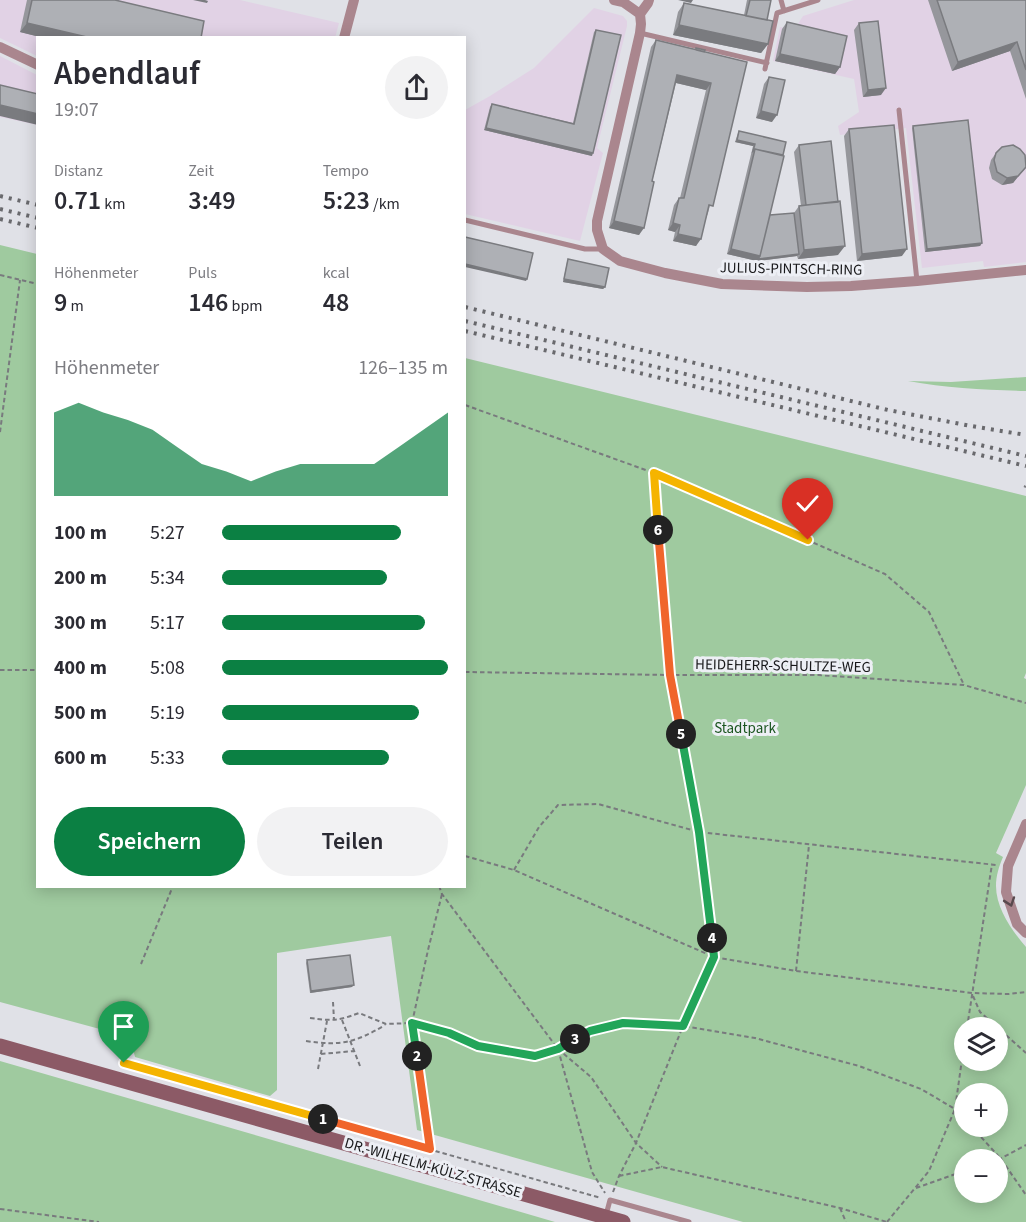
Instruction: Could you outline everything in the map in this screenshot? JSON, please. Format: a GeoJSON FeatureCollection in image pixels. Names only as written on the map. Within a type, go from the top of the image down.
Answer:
{"type":"FeatureCollection","features":[{"type":"Feature","properties":{"kind":"main road","name":"DR.-WILHELM-KÜLZ-STRASSE"},"geometry":{"type":"LineString","coordinates":[[0,1046],[604,1220],[623,1222]]}},
{"type":"Feature","properties":{"kind":"street"},"geometry":{"type":"LineString","coordinates":[[345,36],[354,0]]}},
{"type":"Feature","properties":{"kind":"street"},"geometry":{"type":"LineString","coordinates":[[614,0],[623,2],[640,14]]}},
{"type":"Feature","properties":{"kind":"street"},"geometry":{"type":"LineString","coordinates":[[603,249],[597,230],[597,221],[640,33],[640,14],[649,0]]}},
{"type":"Feature","properties":{"kind":"street"},"geometry":{"type":"LineString","coordinates":[[0,47],[36,64]]}},
{"type":"Feature","properties":{"kind":"street","name":"JULIUS-PINTSCH-RING"},"geometry":{"type":"LineString","coordinates":[[603,249],[620,261],[665,273],[722,284],[851,286],[1026,270]]}},
{"type":"Feature","properties":{"kind":"street"},"geometry":{"type":"LineString","coordinates":[[1026,824],[1008,866],[1006,892],[1017,924],[1026,933]]}},
{"type":"Feature","properties":{"kind":"lane"},"geometry":{"type":"LineString","coordinates":[[781,0],[784,11]]}},
{"type":"Feature","properties":{"kind":"lane"},"geometry":{"type":"LineString","coordinates":[[640,33],[766,66],[777,14],[818,0]]}},
{"type":"Feature","properties":{"kind":"lane"},"geometry":{"type":"LineString","coordinates":[[899,110],[917,281]]}},
{"type":"Feature","properties":{"kind":"lane"},"geometry":{"type":"LineString","coordinates":[[466,220],[585,249],[603,249]]}},
{"type":"Feature","properties":{"kind":"lane"},"geometry":{"type":"LineString","coordinates":[[604,1220],[610,1200],[689,1222]]}},
{"type":"Feature","properties":{"kind":"path"},"geometry":{"type":"LineString","coordinates":[[0,275],[36,284]]}},
{"type":"Feature","properties":{"kind":"path"},"geometry":{"type":"LineString","coordinates":[[0,432],[20,280]]}},
{"type":"Feature","properties":{"kind":"path"},"geometry":{"type":"LineString","coordinates":[[466,405],[654,473],[885,574],[929,612],[964,686]]}},
{"type":"Feature","properties":{"kind":"path"},"geometry":{"type":"LineString","coordinates":[[610,1200],[714,957],[699,832],[670,675],[654,473]]}},
{"type":"Feature","properties":{"kind":"path"},"geometry":{"type":"LineString","coordinates":[[0,670],[36,670]]}},
{"type":"Feature","properties":{"kind":"path","name":"HEIDEHERR-SCHULTZE-WEG"},"geometry":{"type":"LineString","coordinates":[[466,672],[819,675],[944,683],[964,686],[1026,703]]}},
{"type":"Feature","properties":{"kind":"path"},"geometry":{"type":"LineString","coordinates":[[514,870],[539,827],[558,805],[597,804],[699,832],[1008,866]]}},
{"type":"Feature","properties":{"kind":"path"},"geometry":{"type":"LineString","coordinates":[[796,971],[809,845]]}},
{"type":"Feature","properties":{"kind":"path"},"geometry":{"type":"LineString","coordinates":[[466,856],[514,870],[714,957],[796,971],[972,993],[1026,992]]}},
{"type":"Feature","properties":{"kind":"path"},"geometry":{"type":"LineString","coordinates":[[969,1017],[992,864]]}},
{"type":"Feature","properties":{"kind":"path"},"geometry":{"type":"LineString","coordinates":[[141,964],[172,888]]}},
{"type":"Feature","properties":{"kind":"path"},"geometry":{"type":"LineString","coordinates":[[440,888],[558,1049],[591,1077],[636,1143],[662,1167]]}},
{"type":"Feature","properties":{"kind":"path"},"geometry":{"type":"LineString","coordinates":[[430,1149],[412,1023],[442,894]]}},
{"type":"Feature","properties":{"kind":"path"},"geometry":{"type":"LineString","coordinates":[[972,993],[980,1012],[1026,1053]]}},
{"type":"Feature","properties":{"kind":"path"},"geometry":{"type":"LineString","coordinates":[[333,1002],[334,1021]]}},
{"type":"Feature","properties":{"kind":"path"},"geometry":{"type":"LineString","coordinates":[[309,1018],[334,1021],[359,1013],[386,1024],[412,1023],[449,1033],[478,1046],[535,1056],[558,1049],[590,1031],[623,1023],[683,1026],[755,1038],[859,1066],[921,1089],[954,1108]]}},
{"type":"Feature","properties":{"kind":"path"},"geometry":{"type":"LineString","coordinates":[[342,1020],[360,1066]]}},
{"type":"Feature","properties":{"kind":"path"},"geometry":{"type":"LineString","coordinates":[[318,1069],[327,1021]]}},
{"type":"Feature","properties":{"kind":"path"},"geometry":{"type":"LineString","coordinates":[[306,1041],[351,1042],[386,1024]]}},
{"type":"Feature","properties":{"kind":"path"},"geometry":{"type":"LineString","coordinates":[[558,1049],[592,1172],[610,1200]]}},
{"type":"Feature","properties":{"kind":"path"},"geometry":{"type":"LineString","coordinates":[[321,1053],[355,1051]]}},
{"type":"Feature","properties":{"kind":"path"},"geometry":{"type":"LineString","coordinates":[[124,1063],[610,1200]]}},
{"type":"Feature","properties":{"kind":"path"},"geometry":{"type":"LineString","coordinates":[[620,1176],[662,1167],[840,1208],[887,1222],[929,1171],[954,1111]]}},
{"type":"Feature","properties":{"kind":"path"},"geometry":{"type":"LineString","coordinates":[[980,1137],[991,1149]]}},
{"type":"Feature","properties":{"kind":"path"},"geometry":{"type":"LineString","coordinates":[[1008,1154],[1026,1145]]}},
{"type":"Feature","properties":{"kind":"path"},"geometry":{"type":"LineString","coordinates":[[1008,1171],[1026,1195]]}},
{"type":"Feature","properties":{"kind":"path"},"geometry":{"type":"LineString","coordinates":[[916,1188],[954,1175]]}},
{"type":"Feature","properties":{"kind":"path"},"geometry":{"type":"LineString","coordinates":[[840,1208],[846,1222]]}},
{"type":"Feature","properties":{"kind":"path"},"geometry":{"type":"LineString","coordinates":[[0,1209],[99,1222]]}},
{"type":"Feature","properties":{"kind":"shaded area"},"geometry":{"type":"Polygon","coordinates":[[[0,0],[240,0],[339,23],[336,36],[36,36],[36,56],[0,38],[0,0]]]}},
{"type":"Feature","properties":{"kind":"shaded area"},"geometry":{"type":"Polygon","coordinates":[[[854,0],[1026,0],[1026,262],[984,267],[983,261],[922,268],[906,128],[840,135],[838,126],[859,112],[854,79],[773,61],[780,27],[794,30],[803,16],[854,0]]]}},
{"type":"Feature","properties":{"kind":"shaded area"},"geometry":{"type":"Polygon","coordinates":[[[594,8],[623,16],[627,21],[597,148],[603,153],[580,241],[466,214],[466,109],[534,68],[594,8]]]}},
{"type":"Feature","properties":{"kind":"shaded area"},"geometry":{"type":"Polygon","coordinates":[[[0,56],[36,74],[36,125],[0,117],[0,56]]]}},
{"type":"Feature","properties":{"kind":"green space","name":"Stadtpark"},"geometry":{"type":"Polygon","coordinates":[[[0,245],[36,254],[36,888],[466,888],[466,358],[1026,496],[1026,673],[1024,678],[1026,679],[1026,785],[996,853],[1003,857],[996,886],[1002,911],[1026,947],[1026,1222],[743,1222],[417,1130],[391,936],[277,953],[277,1090],[270,1096],[135,1057],[133,1038],[0,1002],[0,245]]]}},
{"type":"Feature","properties":{"kind":"green space"},"geometry":{"type":"Polygon","coordinates":[[[1026,377],[1026,391],[967,388],[908,381],[951,382],[1026,377]]]}},
{"type":"Feature","properties":{"kind":"green space"},"geometry":{"type":"Polygon","coordinates":[[[0,1061],[555,1222],[0,1222],[0,1061]]]}},
{"type":"Feature","properties":{"kind":"building"},"geometry":{"type":"Polygon","coordinates":[[[32,0],[115,0],[204,21],[201,36],[82,36],[27,23],[32,0]]]}},
{"type":"Feature","properties":{"kind":"building"},"geometry":{"type":"Polygon","coordinates":[[[750,0],[771,0],[767,20],[746,16],[750,0]]]}},
{"type":"Feature","properties":{"kind":"building"},"geometry":{"type":"Polygon","coordinates":[[[937,0],[1026,0],[1026,70],[1017,42],[958,62],[937,0]]]}},
{"type":"Feature","properties":{"kind":"building"},"geometry":{"type":"Polygon","coordinates":[[[684,3],[773,21],[768,44],[679,25],[684,3]]]}},
{"type":"Feature","properties":{"kind":"building"},"geometry":{"type":"Polygon","coordinates":[[[878,21],[886,88],[868,90],[859,23],[878,21]]]}},
{"type":"Feature","properties":{"kind":"building"},"geometry":{"type":"Polygon","coordinates":[[[787,22],[847,36],[840,67],[780,54],[787,22]]]}},
{"type":"Feature","properties":{"kind":"building"},"geometry":{"type":"Polygon","coordinates":[[[596,30],[621,35],[593,153],[486,128],[492,104],[574,124],[596,30]]]}},
{"type":"Feature","properties":{"kind":"building"},"geometry":{"type":"Polygon","coordinates":[[[656,40],[747,62],[713,206],[709,205],[701,239],[678,234],[680,225],[673,223],[679,198],[684,198],[711,83],[677,75],[652,181],[654,182],[644,228],[614,221],[656,40]]]}},
{"type":"Feature","properties":{"kind":"building"},"geometry":{"type":"Polygon","coordinates":[[[769,77],[785,80],[777,115],[761,111],[769,77]]]}},
{"type":"Feature","properties":{"kind":"building"},"geometry":{"type":"Polygon","coordinates":[[[0,85],[36,94],[36,114],[0,105],[0,85]]]}},
{"type":"Feature","properties":{"kind":"building"},"geometry":{"type":"Polygon","coordinates":[[[968,120],[982,243],[927,249],[913,126],[968,120]]]}},
{"type":"Feature","properties":{"kind":"building"},"geometry":{"type":"Polygon","coordinates":[[[894,125],[907,249],[862,254],[849,129],[894,125]]]}},
{"type":"Feature","properties":{"kind":"building"},"geometry":{"type":"Polygon","coordinates":[[[739,131],[786,142],[783,155],[755,149],[753,151],[755,144],[737,140],[739,131]]]}},
{"type":"Feature","properties":{"kind":"building"},"geometry":{"type":"Polygon","coordinates":[[[831,141],[838,202],[806,205],[799,145],[831,141]]]}},
{"type":"Feature","properties":{"kind":"building"},"geometry":{"type":"Polygon","coordinates":[[[1013,145],[1025,155],[1026,167],[1018,176],[1007,178],[997,172],[994,160],[996,153],[1002,147],[1013,145]]]}},
{"type":"Feature","properties":{"kind":"building"},"geometry":{"type":"Polygon","coordinates":[[[755,149],[784,156],[760,256],[731,249],[755,149]]]}},
{"type":"Feature","properties":{"kind":"building"},"geometry":{"type":"Polygon","coordinates":[[[840,201],[845,246],[804,250],[799,206],[840,201]]]}},
{"type":"Feature","properties":{"kind":"building"},"geometry":{"type":"Polygon","coordinates":[[[794,213],[799,254],[758,259],[770,215],[794,213]]]}},
{"type":"Feature","properties":{"kind":"building"},"geometry":{"type":"Polygon","coordinates":[[[466,237],[533,253],[527,279],[466,264],[466,237]]]}},
{"type":"Feature","properties":{"kind":"building"},"geometry":{"type":"Polygon","coordinates":[[[568,259],[609,268],[605,287],[564,279],[568,259]]]}},
{"type":"Feature","properties":{"kind":"building"},"geometry":{"type":"Polygon","coordinates":[[[350,955],[354,985],[311,991],[307,960],[350,955]]]}},
{"type":"Feature","properties":{"kind":"railway"},"geometry":{"type":"LineString","coordinates":[[0,196],[36,205]]}},
{"type":"Feature","properties":{"kind":"railway"},"geometry":{"type":"LineString","coordinates":[[0,209],[36,218]]}},
{"type":"Feature","properties":{"kind":"railway"},"geometry":{"type":"LineString","coordinates":[[0,219],[36,228]]}},
{"type":"Feature","properties":{"kind":"railway"},"geometry":{"type":"LineString","coordinates":[[466,307],[888,410],[1026,435]]}},
{"type":"Feature","properties":{"kind":"railway"},"geometry":{"type":"LineString","coordinates":[[466,321],[1026,456]]}},
{"type":"Feature","properties":{"kind":"railway"},"geometry":{"type":"LineString","coordinates":[[466,331],[1026,466]]}},
{"type":"Feature","properties":{"kind":"route"},"geometry":{"type":"LineString","coordinates":[[124,1063],[430,1149],[412,1023],[449,1033],[478,1046],[535,1056],[558,1049],[590,1031],[623,1023],[683,1026],[714,957],[699,832],[670,675],[654,473],[808,540]]}}]}
